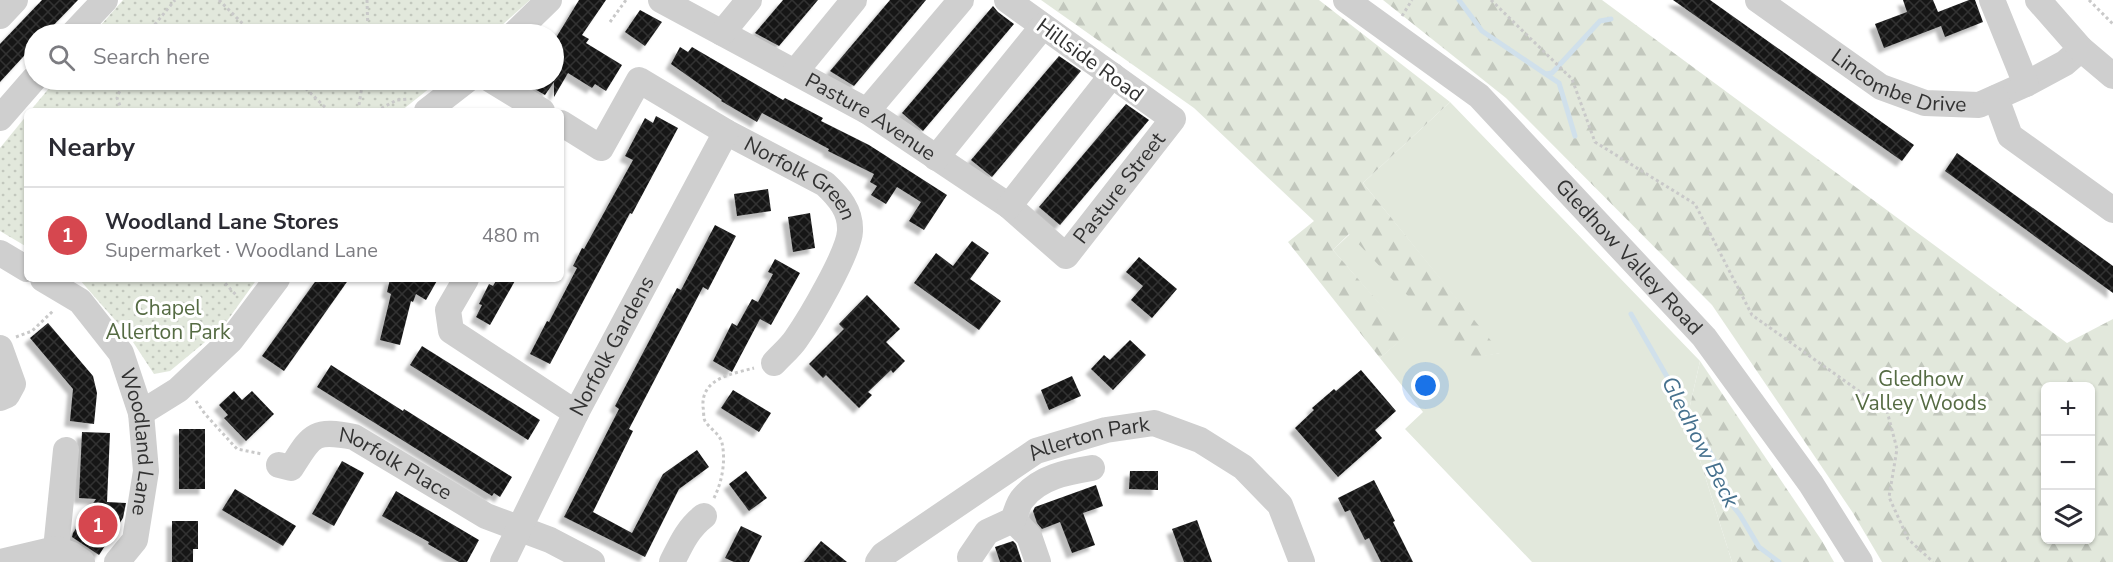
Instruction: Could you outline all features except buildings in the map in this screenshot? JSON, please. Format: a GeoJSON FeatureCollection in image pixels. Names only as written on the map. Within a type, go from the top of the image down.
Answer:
{"type":"FeatureCollection","features":[{"type":"Feature","properties":{"kind":"street"},"geometry":{"type":"LineString","coordinates":[[0,16],[15,0]]}},
{"type":"Feature","properties":{"kind":"street"},"geometry":{"type":"LineString","coordinates":[[82,24],[105,0]]}},
{"type":"Feature","properties":{"kind":"street"},"geometry":{"type":"LineString","coordinates":[[524,24],[549,0]]}},
{"type":"Feature","properties":{"kind":"street","name":"Pasture Avenue"},"geometry":{"type":"LineString","coordinates":[[661,0],[867,111],[1009,206],[1066,256]]}},
{"type":"Feature","properties":{"kind":"street"},"geometry":{"type":"LineString","coordinates":[[722,33],[749,0]]}},
{"type":"Feature","properties":{"kind":"street"},"geometry":{"type":"LineString","coordinates":[[795,72],[854,0]]}},
{"type":"Feature","properties":{"kind":"street"},"geometry":{"type":"LineString","coordinates":[[867,111],[961,0]]}},
{"type":"Feature","properties":{"kind":"street","name":"Hillside Road"},"geometry":{"type":"LineString","coordinates":[[1007,0],[1173,119]]}},
{"type":"Feature","properties":{"kind":"street","name":"Gledhow Valley Road"},"geometry":{"type":"LineString","coordinates":[[1346,0],[1479,96],[1696,328],[1810,484],[1860,562]]}},
{"type":"Feature","properties":{"kind":"street","name":"Lincombe Drive"},"geometry":{"type":"LineString","coordinates":[[1758,0],[1881,87],[1925,103],[1979,105],[2065,63],[2081,49]]}},
{"type":"Feature","properties":{"kind":"street"},"geometry":{"type":"LineString","coordinates":[[1992,0],[2026,84]]}},
{"type":"Feature","properties":{"kind":"street"},"geometry":{"type":"LineString","coordinates":[[2038,0],[2081,49],[2113,76]]}},
{"type":"Feature","properties":{"kind":"street"},"geometry":{"type":"LineString","coordinates":[[936,158],[1043,26]]}},
{"type":"Feature","properties":{"kind":"street"},"geometry":{"type":"LineString","coordinates":[[1009,206],[1112,75]]}},
{"type":"Feature","properties":{"kind":"street","name":"Norfolk Green"},"geometry":{"type":"LineString","coordinates":[[564,125],[602,148],[639,80],[726,132],[825,184],[838,196],[847,213],[850,231],[847,249],[795,340],[774,363]]}},
{"type":"Feature","properties":{"kind":"street"},"geometry":{"type":"LineString","coordinates":[[0,118],[24,90]]}},
{"type":"Feature","properties":{"kind":"street"},"geometry":{"type":"LineString","coordinates":[[431,108],[454,90]]}},
{"type":"Feature","properties":{"kind":"street"},"geometry":{"type":"LineString","coordinates":[[507,90],[537,108]]}},
{"type":"Feature","properties":{"kind":"street"},"geometry":{"type":"LineString","coordinates":[[1996,98],[2010,136],[2113,210]]}},
{"type":"Feature","properties":{"kind":"street","name":"Pasture Street"},"geometry":{"type":"LineString","coordinates":[[1066,256],[1173,119]]}},
{"type":"Feature","properties":{"kind":"street","name":"Norfolk Gardens"},"geometry":{"type":"LineString","coordinates":[[503,562],[576,413],[726,132]]}},
{"type":"Feature","properties":{"kind":"street"},"geometry":{"type":"LineString","coordinates":[[0,253],[24,267]]}},
{"type":"Feature","properties":{"kind":"street","name":"Woodland Lane"},"geometry":{"type":"LineString","coordinates":[[48,282],[80,301],[121,353],[141,413],[146,471],[137,528],[135,540],[117,562]]}},
{"type":"Feature","properties":{"kind":"street"},"geometry":{"type":"LineString","coordinates":[[141,413],[184,385],[231,340],[275,282]]}},
{"type":"Feature","properties":{"kind":"street"},"geometry":{"type":"LineString","coordinates":[[464,282],[448,310],[451,331],[576,413]]}},
{"type":"Feature","properties":{"kind":"street"},"geometry":{"type":"LineString","coordinates":[[0,398],[7,394],[13,384],[5,343]]}},
{"type":"Feature","properties":{"kind":"street","name":"Allerton Park"},"geometry":{"type":"LineString","coordinates":[[878,562],[883,555],[1036,451],[1106,430],[1154,423],[1200,440],[1243,467],[1280,505],[1302,562]]}},
{"type":"Feature","properties":{"kind":"street","name":"Norfolk Place"},"geometry":{"type":"LineString","coordinates":[[281,465],[291,468],[309,440],[330,432],[354,437],[486,516],[519,530]]}},
{"type":"Feature","properties":{"kind":"street"},"geometry":{"type":"LineString","coordinates":[[56,549],[66,450]]}},
{"type":"Feature","properties":{"kind":"street"},"geometry":{"type":"LineString","coordinates":[[970,557],[987,532],[1013,520],[1022,499],[1041,482],[1066,472],[1092,468]]}},
{"type":"Feature","properties":{"kind":"street"},"geometry":{"type":"LineString","coordinates":[[968,497],[987,532]]}},
{"type":"Feature","properties":{"kind":"street"},"geometry":{"type":"LineString","coordinates":[[672,562],[686,534],[694,523],[704,516]]}},
{"type":"Feature","properties":{"kind":"street"},"geometry":{"type":"LineString","coordinates":[[1013,520],[1029,536],[1038,562]]}},
{"type":"Feature","properties":{"kind":"street"},"geometry":{"type":"LineString","coordinates":[[519,530],[550,540],[592,562]]}},
{"type":"Feature","properties":{"kind":"street"},"geometry":{"type":"LineString","coordinates":[[0,562],[56,549],[82,562]]}},
{"type":"Feature","properties":{"kind":"path"},"geometry":{"type":"LineString","coordinates":[[156,24],[176,0]]}},
{"type":"Feature","properties":{"kind":"path"},"geometry":{"type":"LineString","coordinates":[[219,0],[243,24]]}},
{"type":"Feature","properties":{"kind":"path"},"geometry":{"type":"LineString","coordinates":[[367,0],[368,24]]}},
{"type":"Feature","properties":{"kind":"path"},"geometry":{"type":"LineString","coordinates":[[610,22],[626,0]]}},
{"type":"Feature","properties":{"kind":"path"},"geometry":{"type":"LineString","coordinates":[[1491,0],[1572,79],[1595,142],[1695,204],[1752,315],[1887,411],[1897,449],[1888,497],[1908,539],[1933,562]]}},
{"type":"Feature","properties":{"kind":"path"},"geometry":{"type":"LineString","coordinates":[[2089,0],[2113,24]]}},
{"type":"Feature","properties":{"kind":"path"},"geometry":{"type":"LineString","coordinates":[[120,90],[117,98],[121,108]]}},
{"type":"Feature","properties":{"kind":"path"},"geometry":{"type":"LineString","coordinates":[[307,90],[326,108]]}},
{"type":"Feature","properties":{"kind":"path"},"geometry":{"type":"LineString","coordinates":[[358,108],[361,90]]}},
{"type":"Feature","properties":{"kind":"path"},"geometry":{"type":"LineString","coordinates":[[5,343],[32,331],[69,295]]}},
{"type":"Feature","properties":{"kind":"path"},"geometry":{"type":"LineString","coordinates":[[704,516],[718,491],[724,464],[722,441],[704,420],[703,401],[710,384],[726,375],[774,363]]}},
{"type":"Feature","properties":{"kind":"path"},"geometry":{"type":"LineString","coordinates":[[184,385],[205,414],[237,449],[266,454],[281,465]]}},
{"type":"Feature","properties":{"kind":"green space"},"geometry":{"type":"Polygon","coordinates":[[[123,0],[530,0],[503,24],[102,24],[123,0]]]}},
{"type":"Feature","properties":{"kind":"green space"},"geometry":{"type":"Polygon","coordinates":[[[1041,0],[1319,0],[1450,102],[1363,183],[1501,353],[1468,359],[1349,234],[1333,250],[1407,335],[1380,358],[1288,242],[1314,221],[1194,108],[1041,0]]]}},
{"type":"Feature","properties":{"kind":"green space","name":"Gledhow Valley Woods"},"geometry":{"type":"Polygon","coordinates":[[[1383,0],[1602,0],[2067,343],[2113,319],[2113,562],[1882,562],[1853,513],[1712,305],[1506,98],[1383,0]]]}},
{"type":"Feature","properties":{"kind":"green space"},"geometry":{"type":"Polygon","coordinates":[[[48,90],[427,90],[405,108],[33,108],[48,90]]]}},
{"type":"Feature","properties":{"kind":"green space"},"geometry":{"type":"Polygon","coordinates":[[[1450,102],[1700,361],[1687,419],[1732,562],[1532,562],[1405,429],[1423,412],[1380,358],[1406,335],[1333,250],[1350,234],[1468,358],[1500,353],[1363,183],[1450,102]]]}},
{"type":"Feature","properties":{"kind":"green space"},"geometry":{"type":"Polygon","coordinates":[[[24,119],[24,245],[0,231],[0,148],[24,119]]]}},
{"type":"Feature","properties":{"kind":"green space","name":"Chapel Allerton Park"},"geometry":{"type":"Polygon","coordinates":[[[82,282],[255,282],[222,328],[170,371],[154,374],[129,336],[82,282]]]}},
{"type":"Feature","properties":{"kind":"green space"},"geometry":{"type":"Polygon","coordinates":[[[1700,361],[1834,562],[1732,562],[1687,419],[1700,361]]]}},
{"type":"Feature","properties":{"kind":"waterway","name":"Gledhow Beck"},"geometry":{"type":"LineString","coordinates":[[1459,0],[1482,31],[1559,83],[1575,136]]}},
{"type":"Feature","properties":{"kind":"waterway"},"geometry":{"type":"LineString","coordinates":[[1546,74],[1552,73],[1600,21],[1611,19]]}},
{"type":"Feature","properties":{"kind":"waterway","name":"Gledhow Beck"},"geometry":{"type":"LineString","coordinates":[[1631,314],[1707,446],[1726,484],[1725,496],[1740,515],[1759,547],[1779,562]]}},
{"type":"Feature","properties":{"kind":"place","name":"Woodland Lane Stores"},"geometry":{"type":"Point","coordinates":[98,525]}}]}
